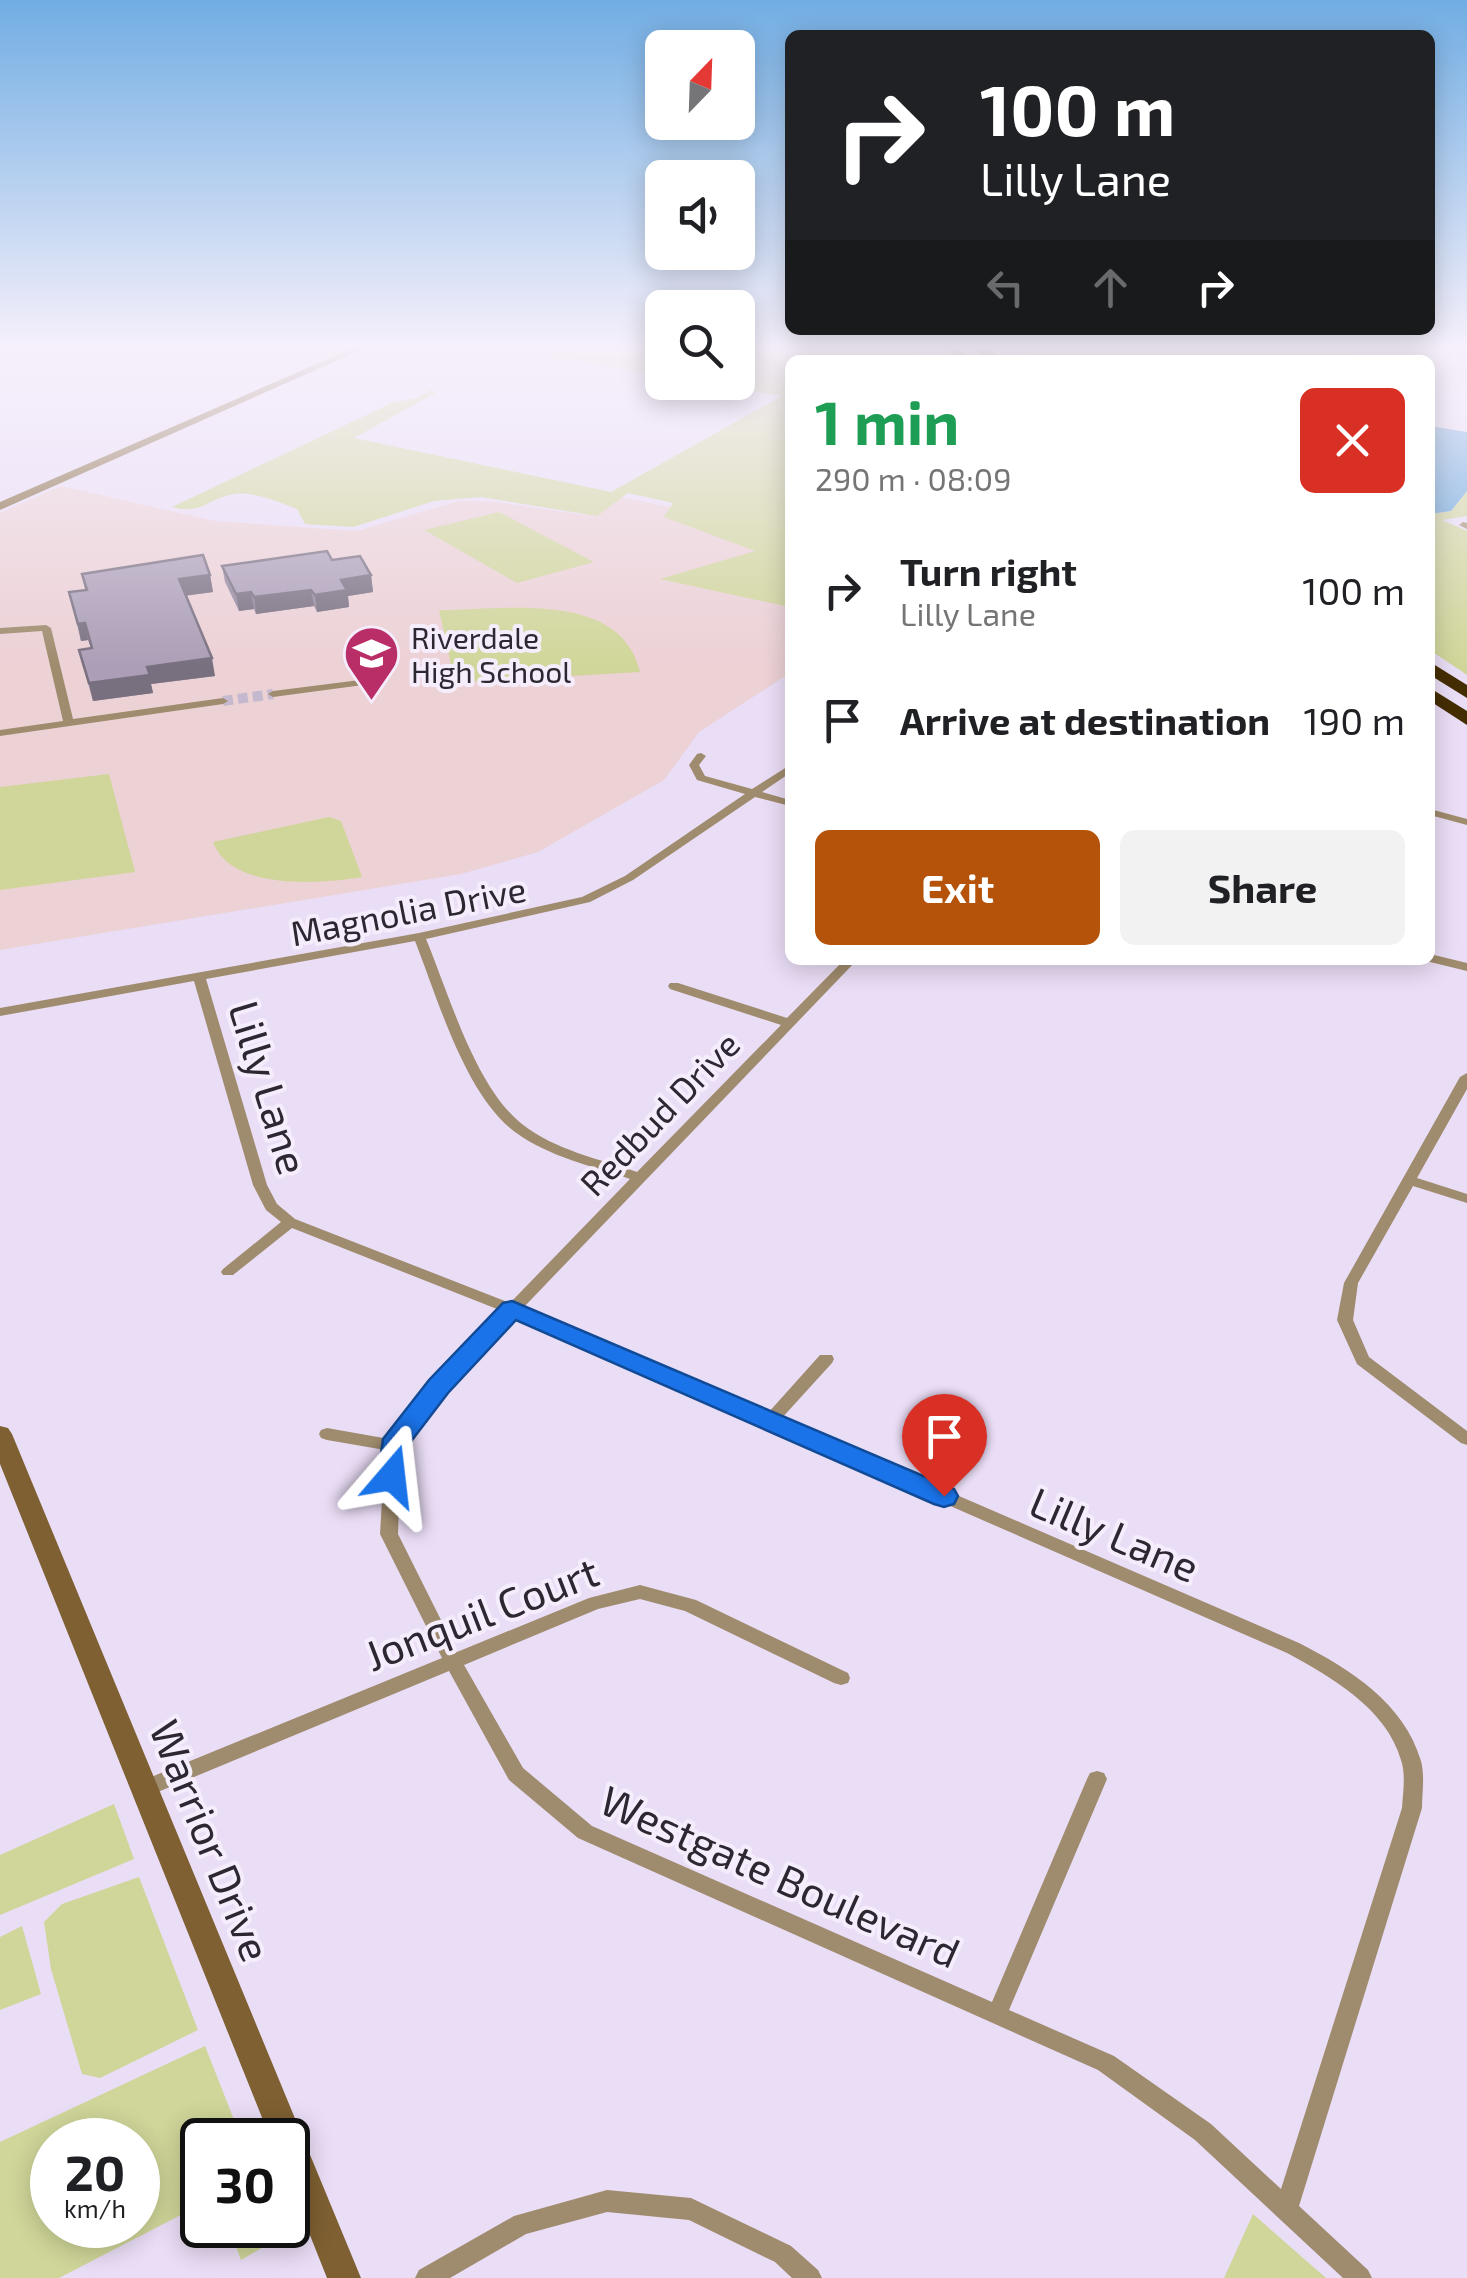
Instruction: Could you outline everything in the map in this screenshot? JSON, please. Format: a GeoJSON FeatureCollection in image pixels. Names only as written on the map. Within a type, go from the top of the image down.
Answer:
{"type":"FeatureCollection","features":[{"type":"Feature","properties":{"kind":"highway"},"geometry":{"type":"LineString","coordinates":[[1435,670],[1467,693]]}},
{"type":"Feature","properties":{"kind":"highway"},"geometry":{"type":"LineString","coordinates":[[1435,697],[1467,719]]}},
{"type":"Feature","properties":{"kind":"street"},"geometry":{"type":"LineString","coordinates":[[0,506],[115,455]]}},
{"type":"Feature","properties":{"kind":"street"},"geometry":{"type":"LineString","coordinates":[[0,632],[46,628],[69,723]]}},
{"type":"Feature","properties":{"kind":"street"},"geometry":{"type":"LineString","coordinates":[[274,694],[360,683]]}},
{"type":"Feature","properties":{"kind":"street"},"geometry":{"type":"LineString","coordinates":[[0,733],[223,702]]}},
{"type":"Feature","properties":{"kind":"street"},"geometry":{"type":"LineString","coordinates":[[701,756],[694,765],[701,778],[785,801]]}},
{"type":"Feature","properties":{"kind":"street","name":"Magnolia Drive"},"geometry":{"type":"LineString","coordinates":[[0,1012],[419,937],[586,900],[628,878],[785,772]]}},
{"type":"Feature","properties":{"kind":"street"},"geometry":{"type":"LineString","coordinates":[[1435,813],[1467,822]]}},
{"type":"Feature","properties":{"kind":"street"},"geometry":{"type":"LineString","coordinates":[[419,937],[486,1093],[514,1126],[554,1149],[638,1177]]}},
{"type":"Feature","properties":{"kind":"street"},"geometry":{"type":"LineString","coordinates":[[1435,959],[1467,967]]}},
{"type":"Feature","properties":{"kind":"street","name":"Redbud Drive"},"geometry":{"type":"LineString","coordinates":[[512,1309],[846,965]]}},
{"type":"Feature","properties":{"kind":"street","name":"Lilly Lane"},"geometry":{"type":"LineString","coordinates":[[200,978],[260,1185],[271,1207],[290,1222],[512,1309],[1293,1648],[1344,1674],[1386,1714],[1412,1762],[1412,1808],[1286,2210]]}},
{"type":"Feature","properties":{"kind":"street"},"geometry":{"type":"LineString","coordinates":[[674,986],[789,1022]]}},
{"type":"Feature","properties":{"kind":"street"},"geometry":{"type":"LineString","coordinates":[[1467,1078],[1350,1283],[1345,1320],[1363,1360],[1467,1439]]}},
{"type":"Feature","properties":{"kind":"street"},"geometry":{"type":"LineString","coordinates":[[1410,1180],[1467,1198]]}},
{"type":"Feature","properties":{"kind":"street"},"geometry":{"type":"LineString","coordinates":[[228,1272],[290,1222]]}},
{"type":"Feature","properties":{"kind":"street"},"geometry":{"type":"LineString","coordinates":[[327,1434],[393,1446],[438,1386],[512,1309]]}},
{"type":"Feature","properties":{"kind":"street"},"geometry":{"type":"LineString","coordinates":[[770,1421],[826,1359]]}},
{"type":"Feature","properties":{"kind":"street","name":"Warrior Drive"},"geometry":{"type":"LineString","coordinates":[[0,1434],[344,2278]]}},
{"type":"Feature","properties":{"kind":"street","name":"Westgate Boulevard"},"geometry":{"type":"LineString","coordinates":[[393,1446],[388,1534],[516,1774],[585,1832],[1106,2063],[1202,2132],[1360,2278]]}},
{"type":"Feature","properties":{"kind":"street","name":"Jonquil Court"},"geometry":{"type":"LineString","coordinates":[[146,1788],[595,1603],[640,1592],[690,1604],[841,1678]]}},
{"type":"Feature","properties":{"kind":"street"},"geometry":{"type":"LineString","coordinates":[[997,2014],[1097,1779]]}},
{"type":"Feature","properties":{"kind":"street"},"geometry":{"type":"LineString","coordinates":[[427,2278],[522,2224],[607,2201],[691,2209],[782,2254],[810,2278]]}},
{"type":"Feature","properties":{"kind":"shaded area","name":"Riverdale High School"},"geometry":{"type":"Polygon","coordinates":[[[61,486],[215,521],[357,531],[459,501],[496,502],[585,515],[615,496],[785,530],[785,676],[699,732],[664,780],[538,852],[461,874],[0,950],[0,513],[61,486]]]}},
{"type":"Feature","properties":{"kind":"green space"},"geometry":{"type":"Polygon","coordinates":[[[281,455],[436,455],[611,492],[676,455],[785,455],[785,606],[660,579],[755,551],[664,517],[673,503],[628,493],[597,516],[481,497],[434,501],[353,527],[305,524],[297,509],[250,494],[225,496],[191,509],[172,507],[281,455]]]}},
{"type":"Feature","properties":{"kind":"green space"},"geometry":{"type":"Polygon","coordinates":[[[1467,491],[1467,516],[1442,520],[1467,531],[1467,675],[1435,653],[1435,513],[1451,511],[1467,491]]]}},
{"type":"Feature","properties":{"kind":"green space"},"geometry":{"type":"Polygon","coordinates":[[[499,512],[594,562],[517,583],[424,530],[499,512]]]}},
{"type":"Feature","properties":{"kind":"green space"},"geometry":{"type":"Polygon","coordinates":[[[526,608],[585,616],[610,627],[629,646],[640,672],[464,682],[454,678],[439,610],[526,608]]]}},
{"type":"Feature","properties":{"kind":"green space"},"geometry":{"type":"Polygon","coordinates":[[[109,774],[135,872],[0,890],[0,787],[109,774]]]}},
{"type":"Feature","properties":{"kind":"green space"},"geometry":{"type":"Polygon","coordinates":[[[329,817],[341,821],[362,877],[302,882],[257,876],[223,858],[213,842],[329,817]]]}},
{"type":"Feature","properties":{"kind":"green space"},"geometry":{"type":"Polygon","coordinates":[[[114,1804],[134,1859],[0,1915],[0,1855],[114,1804]]]}},
{"type":"Feature","properties":{"kind":"green space"},"geometry":{"type":"Polygon","coordinates":[[[139,1877],[198,2030],[100,2078],[82,2074],[51,1969],[44,1922],[62,1904],[139,1877]]]}},
{"type":"Feature","properties":{"kind":"green space"},"geometry":{"type":"Polygon","coordinates":[[[22,1926],[41,1994],[0,2010],[0,1937],[22,1926]]]}},
{"type":"Feature","properties":{"kind":"green space"},"geometry":{"type":"Polygon","coordinates":[[[205,2046],[233,2118],[180,2118],[180,2215],[160,2226],[160,2118],[51,2118],[205,2046]]]}},
{"type":"Feature","properties":{"kind":"green space"},"geometry":{"type":"Polygon","coordinates":[[[30,2128],[30,2248],[117,2248],[59,2278],[0,2278],[0,2142],[30,2128]]]}},
{"type":"Feature","properties":{"kind":"green space"},"geometry":{"type":"Polygon","coordinates":[[[1253,2214],[1326,2278],[1224,2278],[1253,2214]]]}},
{"type":"Feature","properties":{"kind":"green space"},"geometry":{"type":"Polygon","coordinates":[[[237,2248],[262,2248],[241,2260],[237,2248]]]}},
{"type":"Feature","properties":{"kind":"water"},"geometry":{"type":"Polygon","coordinates":[[[1435,455],[1467,455],[1467,491],[1451,511],[1435,513],[1435,455]]]}},
{"type":"Feature","properties":{"kind":"building"},"geometry":{"type":"Polygon","coordinates":[[[327,551],[332,560],[360,556],[371,575],[341,580],[347,590],[254,597],[251,592],[236,594],[222,566],[327,551]]]}},
{"type":"Feature","properties":{"kind":"building"},"geometry":{"type":"Polygon","coordinates":[[[203,555],[210,575],[179,579],[212,658],[147,667],[150,675],[89,683],[79,650],[92,648],[85,623],[78,624],[69,592],[87,590],[82,574],[203,555]]]}},
{"type":"Feature","properties":{"kind":"tunnel"},"geometry":{"type":"LineString","coordinates":[[223,701],[273,694]]}},
{"type":"Feature","properties":{"kind":"place","name":"Riverdale High School"},"geometry":{"type":"Point","coordinates":[372,703]}},
{"type":"Feature","properties":{"kind":"route"},"geometry":{"type":"LineString","coordinates":[[392,1476],[393,1446],[438,1386],[512,1309],[944,1496]]}}]}
